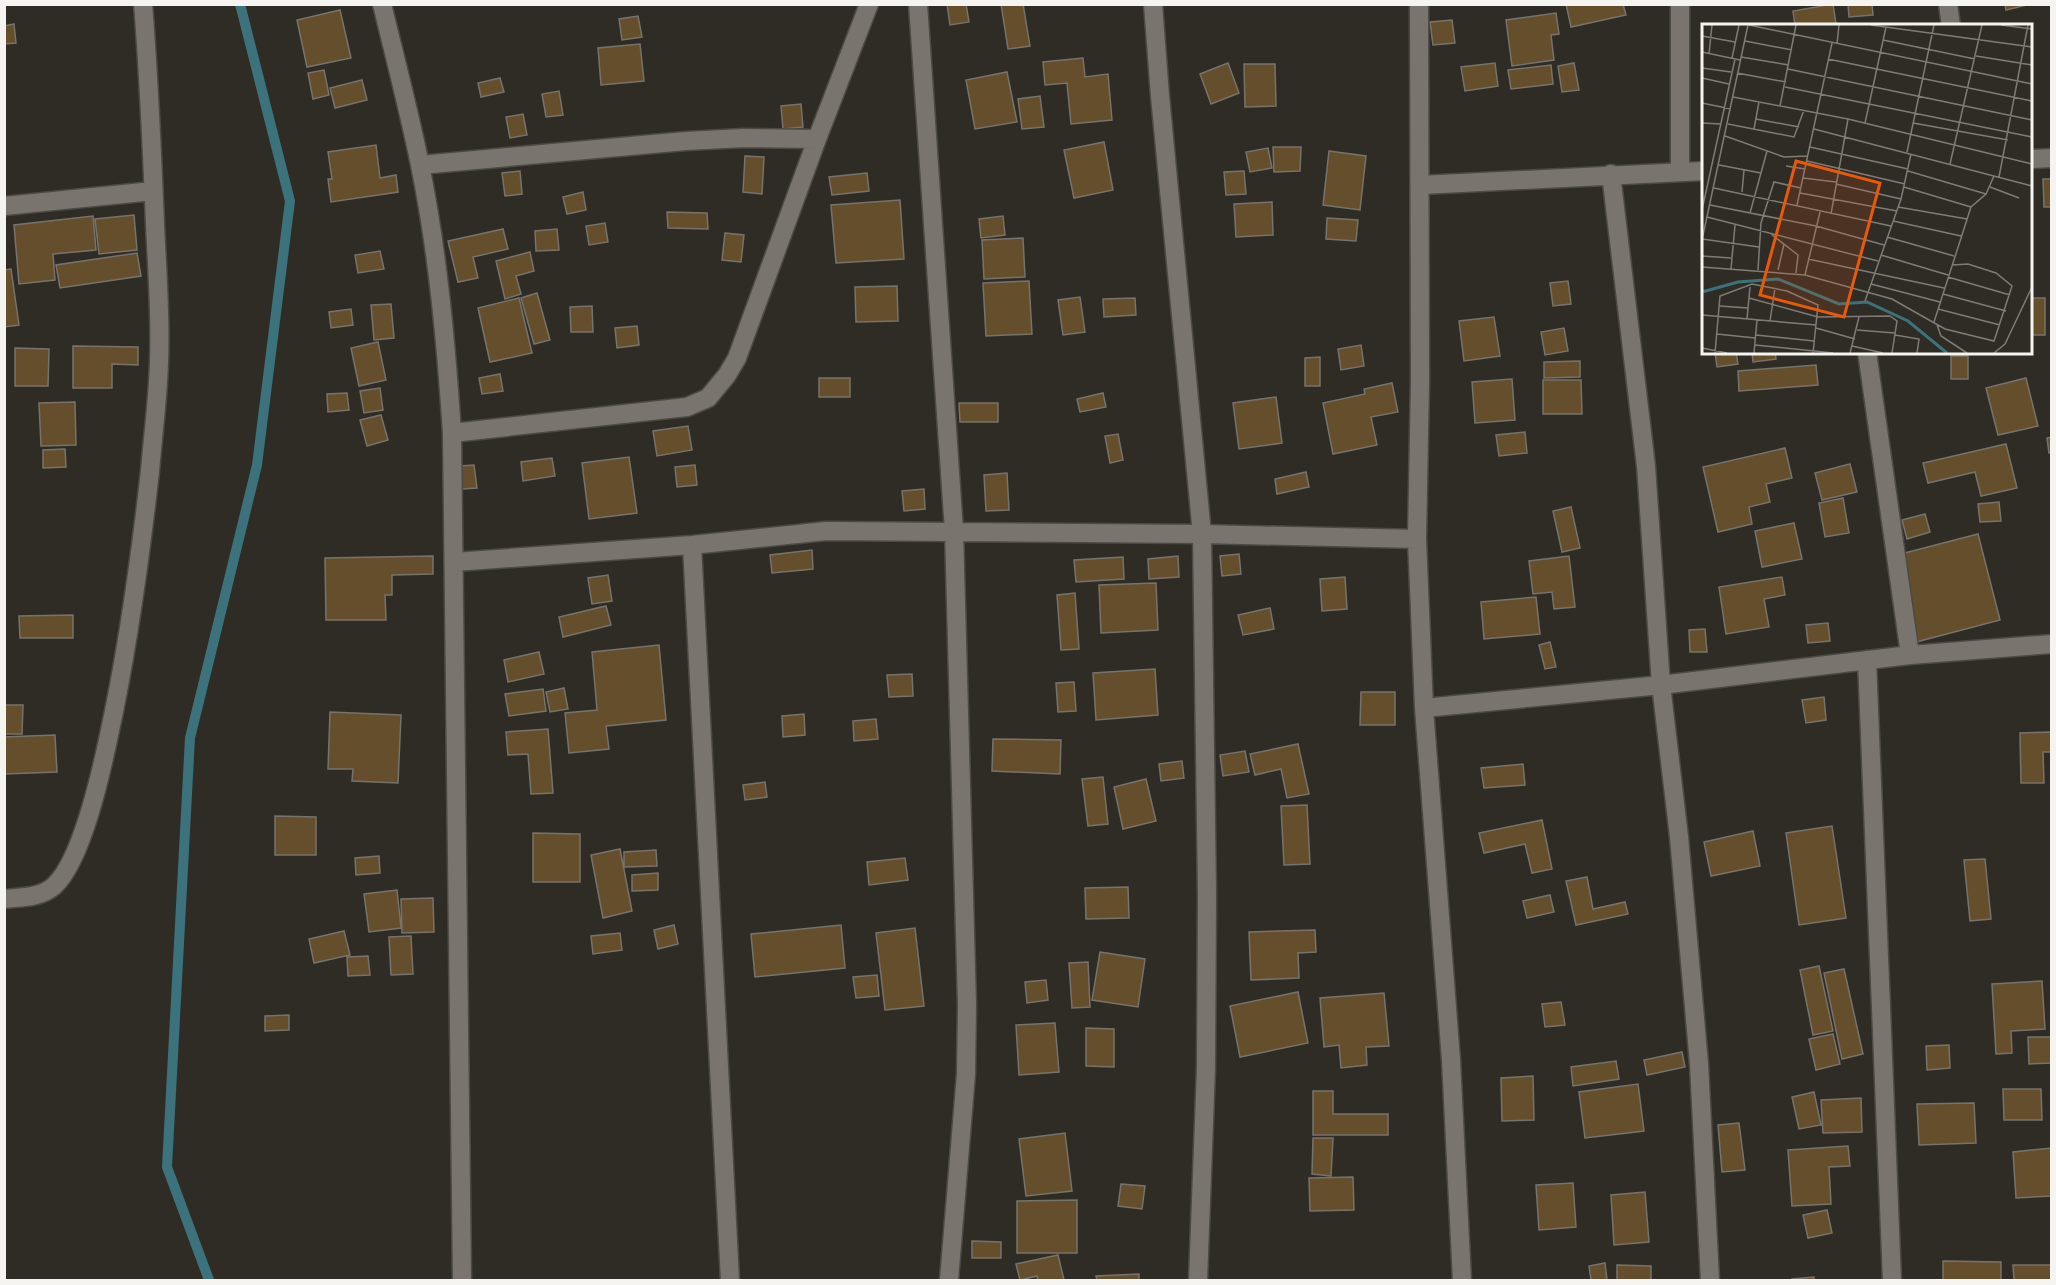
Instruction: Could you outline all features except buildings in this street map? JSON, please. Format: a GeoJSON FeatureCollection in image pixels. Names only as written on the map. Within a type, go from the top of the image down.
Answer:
{"type":"FeatureCollection","features":[{"type":"Feature","properties":{"kind":"street"},"geometry":{"type":"LineString","coordinates":[[4,898],[26,897],[45,892],[54,885],[71,863],[104,763],[123,670],[136,586],[159,364],[151,118],[143,4]]}},
{"type":"Feature","properties":{"kind":"street"},"geometry":{"type":"LineString","coordinates":[[382,4],[420,165],[441,300],[452,433],[462,1281]]}},
{"type":"Feature","properties":{"kind":"street"},"geometry":{"type":"LineString","coordinates":[[452,433],[687,407],[708,399],[737,358],[869,4]]}},
{"type":"Feature","properties":{"kind":"street"},"geometry":{"type":"LineString","coordinates":[[918,4],[954,531],[967,1005],[966,1074],[949,1281]]}},
{"type":"Feature","properties":{"kind":"street"},"geometry":{"type":"LineString","coordinates":[[1153,4],[1202,534],[1206,1068],[1198,1281]]}},
{"type":"Feature","properties":{"kind":"street"},"geometry":{"type":"LineString","coordinates":[[1419,4],[1420,381],[1417,539],[1424,708],[1450,1060],[1462,1281]]}},
{"type":"Feature","properties":{"kind":"street"},"geometry":{"type":"LineString","coordinates":[[1680,4],[1680,172]]}},
{"type":"Feature","properties":{"kind":"street"},"geometry":{"type":"LineString","coordinates":[[1948,4],[1951,24]]}},
{"type":"Feature","properties":{"kind":"street"},"geometry":{"type":"LineString","coordinates":[[420,165],[686,141],[743,138],[817,139]]}},
{"type":"Feature","properties":{"kind":"street"},"geometry":{"type":"LineString","coordinates":[[2032,159],[2052,158]]}},
{"type":"Feature","properties":{"kind":"street"},"geometry":{"type":"LineString","coordinates":[[1420,185],[1702,171]]}},
{"type":"Feature","properties":{"kind":"street"},"geometry":{"type":"LineString","coordinates":[[1611,174],[1646,466],[1661,685],[1679,837],[1699,1065],[1710,1281]]}},
{"type":"Feature","properties":{"kind":"street"},"geometry":{"type":"LineString","coordinates":[[4,206],[153,191]]}},
{"type":"Feature","properties":{"kind":"street"},"geometry":{"type":"LineString","coordinates":[[1867,354],[1910,655]]}},
{"type":"Feature","properties":{"kind":"street"},"geometry":{"type":"LineString","coordinates":[[454,562],[692,545],[826,531],[1202,534],[1417,539]]}},
{"type":"Feature","properties":{"kind":"street"},"geometry":{"type":"LineString","coordinates":[[692,545],[730,1281]]}},
{"type":"Feature","properties":{"kind":"street"},"geometry":{"type":"LineString","coordinates":[[1424,708],[1661,685],[1910,655],[2052,644]]}},
{"type":"Feature","properties":{"kind":"street"},"geometry":{"type":"LineString","coordinates":[[1867,660],[1892,1281]]}},
{"type":"Feature","properties":{"kind":"waterway"},"geometry":{"type":"LineString","coordinates":[[209,1280],[167,1167],[190,738],[257,465],[290,201],[240,4]]}}]}
